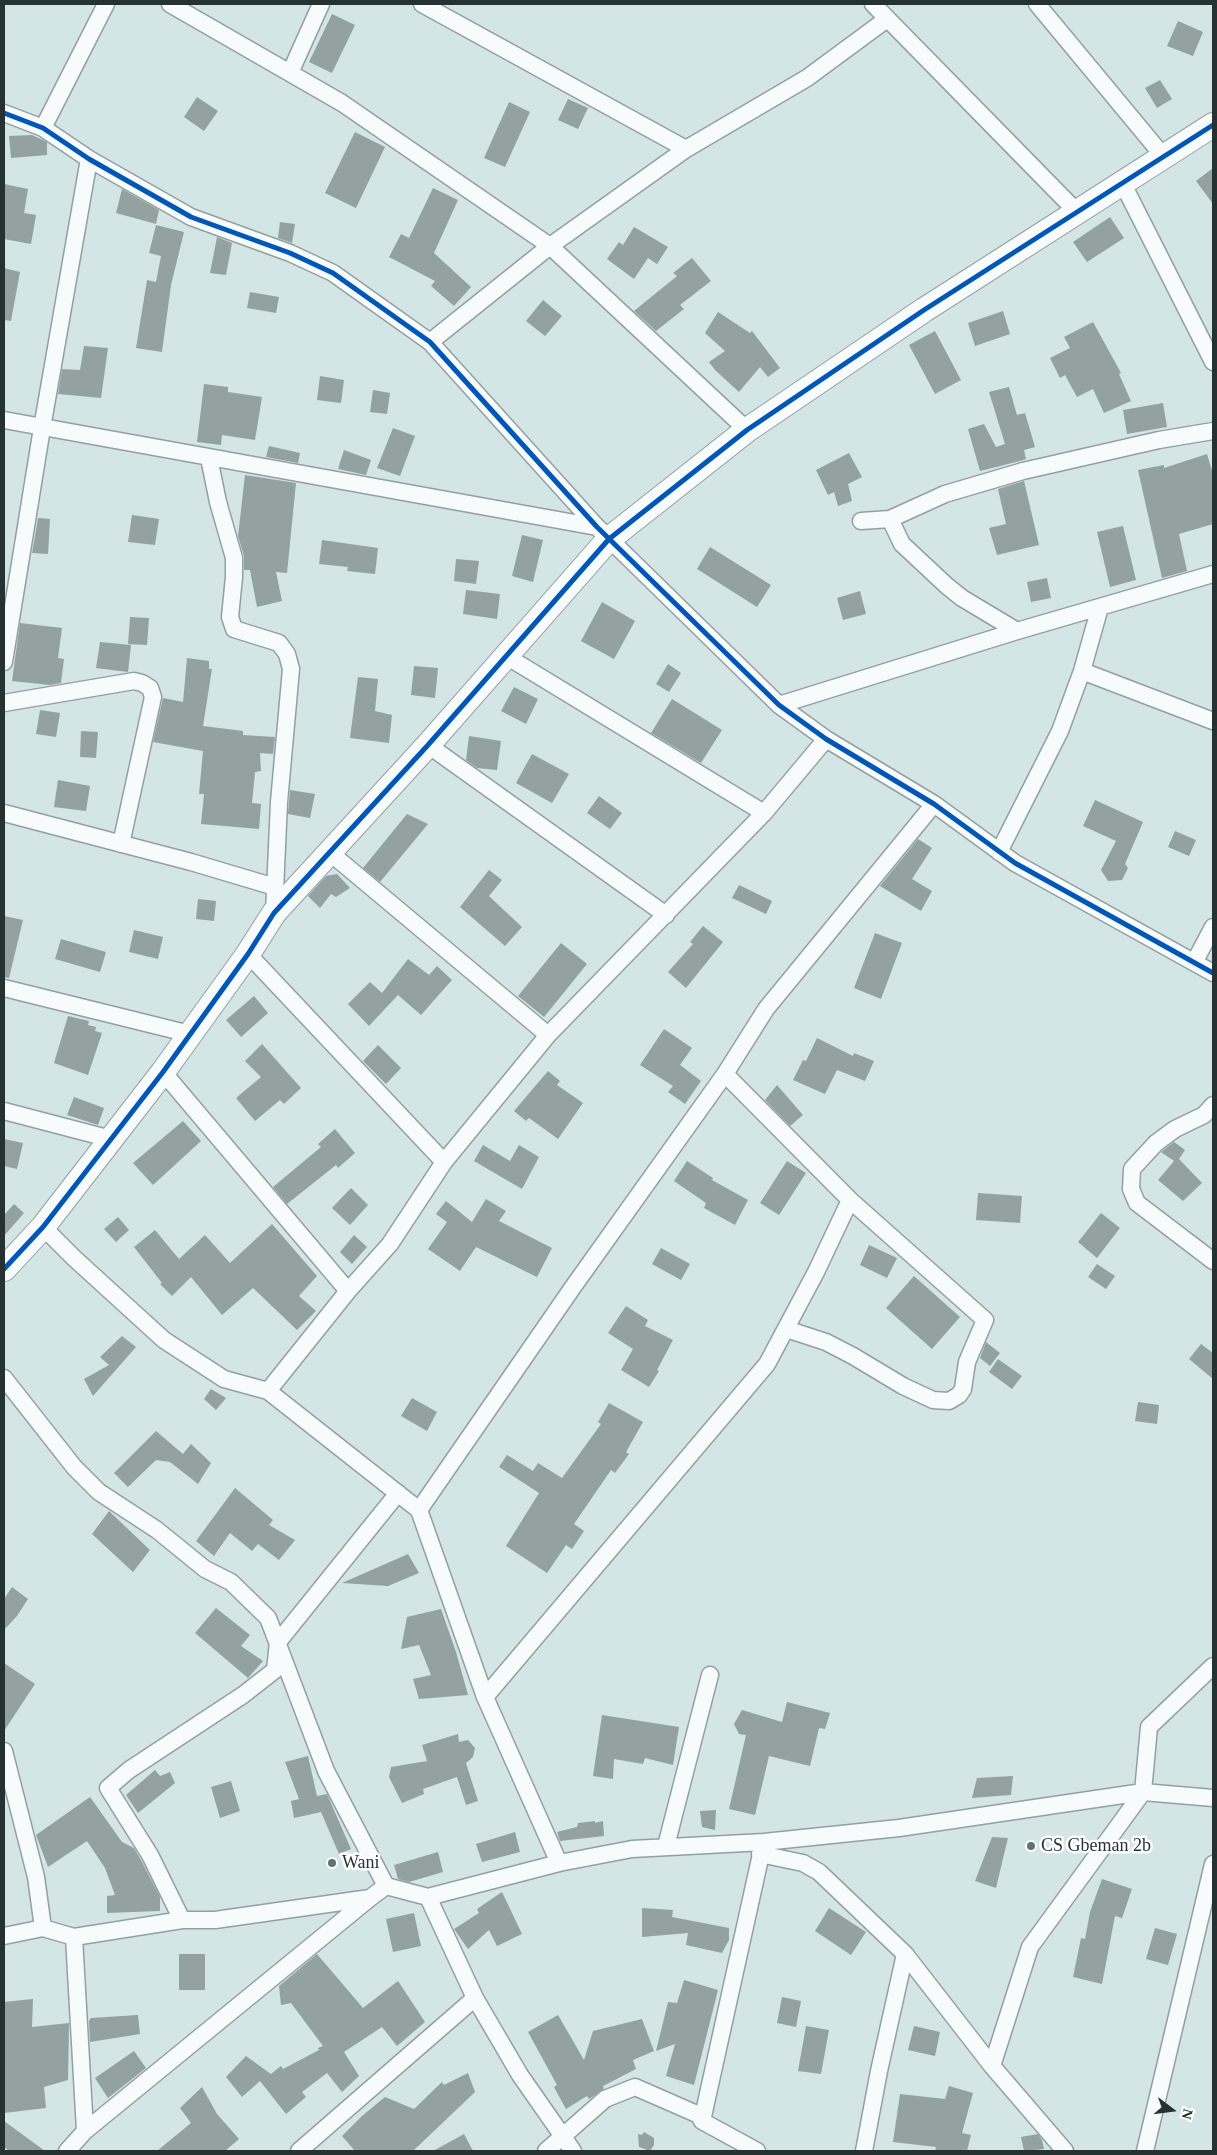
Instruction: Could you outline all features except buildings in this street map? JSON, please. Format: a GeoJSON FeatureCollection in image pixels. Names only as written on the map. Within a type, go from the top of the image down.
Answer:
{"type":"FeatureCollection","features":[{"type":"Feature","properties":{"kind":"street"},"geometry":{"type":"LineString","coordinates":[[43,128],[106,4]]}},
{"type":"Feature","properties":{"kind":"street"},"geometry":{"type":"LineString","coordinates":[[170,4],[342,103],[550,246],[747,430]]}},
{"type":"Feature","properties":{"kind":"street"},"geometry":{"type":"LineString","coordinates":[[290,73],[321,4]]}},
{"type":"Feature","properties":{"kind":"street"},"geometry":{"type":"LineString","coordinates":[[422,4],[686,149]]}},
{"type":"Feature","properties":{"kind":"street"},"geometry":{"type":"LineString","coordinates":[[873,4],[1077,212]]}},
{"type":"Feature","properties":{"kind":"street"},"geometry":{"type":"LineString","coordinates":[[1038,4],[1164,157]]}},
{"type":"Feature","properties":{"kind":"street"},"geometry":{"type":"LineString","coordinates":[[430,342],[550,246],[686,149],[807,78],[887,19]]}},
{"type":"Feature","properties":{"kind":"street"},"geometry":{"type":"LineString","coordinates":[[4,113],[43,128],[89,159],[191,217],[290,254],[333,273],[430,342],[603,533],[779,705],[826,739],[934,804],[1015,863],[1195,961],[1213,973]]}},
{"type":"Feature","properties":{"kind":"street"},"geometry":{"type":"LineString","coordinates":[[8,1258],[43,1227],[163,1072],[248,954],[274,913],[328,851],[428,745],[506,656],[603,533],[747,430],[924,310],[1213,125]]}},
{"type":"Feature","properties":{"kind":"street"},"geometry":{"type":"LineString","coordinates":[[4,662],[42,428],[89,159]]}},
{"type":"Feature","properties":{"kind":"street"},"geometry":{"type":"LineString","coordinates":[[1123,184],[1213,362]]}},
{"type":"Feature","properties":{"kind":"street"},"geometry":{"type":"LineString","coordinates":[[4,420],[603,533]]}},
{"type":"Feature","properties":{"kind":"street"},"geometry":{"type":"LineString","coordinates":[[861,521],[890,519],[945,494],[1023,471],[1159,440],[1213,431]]}},
{"type":"Feature","properties":{"kind":"street"},"geometry":{"type":"LineString","coordinates":[[209,458],[218,502],[234,558],[230,617],[234,629],[279,643],[287,654],[291,669],[279,802],[274,913]]}},
{"type":"Feature","properties":{"kind":"street"},"geometry":{"type":"LineString","coordinates":[[890,519],[894,532],[902,544],[947,586],[962,598],[1017,631]]}},
{"type":"Feature","properties":{"kind":"street"},"geometry":{"type":"LineString","coordinates":[[779,705],[1017,631],[1213,574]]}},
{"type":"Feature","properties":{"kind":"street"},"geometry":{"type":"LineString","coordinates":[[1000,852],[1060,731],[1082,671],[1100,607]]}},
{"type":"Feature","properties":{"kind":"street"},"geometry":{"type":"LineString","coordinates":[[506,656],[764,812]]}},
{"type":"Feature","properties":{"kind":"street"},"geometry":{"type":"LineString","coordinates":[[1082,671],[1213,721]]}},
{"type":"Feature","properties":{"kind":"street"},"geometry":{"type":"LineString","coordinates":[[4,703],[134,681],[150,688],[153,697],[122,844]]}},
{"type":"Feature","properties":{"kind":"street"},"geometry":{"type":"LineString","coordinates":[[268,1390],[348,1291],[390,1244],[444,1162],[548,1035],[764,812],[826,739]]}},
{"type":"Feature","properties":{"kind":"street"},"geometry":{"type":"LineString","coordinates":[[428,745],[666,915]]}},
{"type":"Feature","properties":{"kind":"street"},"geometry":{"type":"LineString","coordinates":[[419,1510],[573,1286],[725,1074],[766,1008],[934,804]]}},
{"type":"Feature","properties":{"kind":"street"},"geometry":{"type":"LineString","coordinates":[[4,812],[275,887]]}},
{"type":"Feature","properties":{"kind":"street"},"geometry":{"type":"LineString","coordinates":[[328,851],[548,1035]]}},
{"type":"Feature","properties":{"kind":"street"},"geometry":{"type":"LineString","coordinates":[[1195,961],[1213,926]]}},
{"type":"Feature","properties":{"kind":"street"},"geometry":{"type":"LineString","coordinates":[[248,954],[444,1162]]}},
{"type":"Feature","properties":{"kind":"street"},"geometry":{"type":"LineString","coordinates":[[4,988],[190,1034]]}},
{"type":"Feature","properties":{"kind":"street"},"geometry":{"type":"LineString","coordinates":[[163,1072],[348,1291]]}},
{"type":"Feature","properties":{"kind":"street"},"geometry":{"type":"LineString","coordinates":[[725,1074],[850,1200],[986,1320],[967,1362],[963,1389],[959,1395],[949,1401],[933,1400],[903,1386],[826,1342],[786,1329]]}},
{"type":"Feature","properties":{"kind":"street"},"geometry":{"type":"LineString","coordinates":[[1213,1105],[1204,1114],[1175,1129],[1156,1143],[1132,1169],[1131,1189],[1137,1203],[1213,1261]]}},
{"type":"Feature","properties":{"kind":"street"},"geometry":{"type":"LineString","coordinates":[[4,1111],[111,1139]]}},
{"type":"Feature","properties":{"kind":"street"},"geometry":{"type":"LineString","coordinates":[[485,1697],[767,1364],[850,1200]]}},
{"type":"Feature","properties":{"kind":"street"},"geometry":{"type":"LineString","coordinates":[[43,1227],[164,1340],[224,1379],[268,1390],[419,1510],[485,1697],[559,1863]]}},
{"type":"Feature","properties":{"kind":"street"},"geometry":{"type":"LineString","coordinates":[[4,1378],[74,1467],[99,1492],[156,1530],[205,1569],[231,1582],[268,1618],[326,1771],[386,1886],[428,1897],[559,1863],[632,1849],[666,1846],[762,1848],[1143,1792],[1213,1798]]}},
{"type":"Feature","properties":{"kind":"street"},"geometry":{"type":"LineString","coordinates":[[182,1920],[150,1855],[108,1788],[129,1770],[243,1694],[275,1670],[278,1642],[398,1492]]}},
{"type":"Feature","properties":{"kind":"street"},"geometry":{"type":"LineString","coordinates":[[992,2066],[1030,1947],[1143,1792],[1149,1728],[1213,1666]]}},
{"type":"Feature","properties":{"kind":"street"},"geometry":{"type":"LineString","coordinates":[[666,1846],[710,1675]]}},
{"type":"Feature","properties":{"kind":"street"},"geometry":{"type":"LineString","coordinates":[[4,1751],[36,1878],[43,1928]]}},
{"type":"Feature","properties":{"kind":"street"},"geometry":{"type":"LineString","coordinates":[[762,1848],[803,1863],[819,1872],[905,1954],[992,2066],[1065,2151]]}},
{"type":"Feature","properties":{"kind":"street"},"geometry":{"type":"LineString","coordinates":[[702,2121],[762,1848]]}},
{"type":"Feature","properties":{"kind":"street"},"geometry":{"type":"LineString","coordinates":[[1145,2151],[1213,1864]]}},
{"type":"Feature","properties":{"kind":"street"},"geometry":{"type":"LineString","coordinates":[[67,2151],[85,2131],[386,1886]]}},
{"type":"Feature","properties":{"kind":"street"},"geometry":{"type":"LineString","coordinates":[[428,1897],[475,1998],[520,2075],[573,2151]]}},
{"type":"Feature","properties":{"kind":"street"},"geometry":{"type":"LineString","coordinates":[[4,1936],[43,1928],[74,1937],[182,1920],[215,1920],[370,1898]]}},
{"type":"Feature","properties":{"kind":"street"},"geometry":{"type":"LineString","coordinates":[[74,1937],[85,2131]]}},
{"type":"Feature","properties":{"kind":"street"},"geometry":{"type":"LineString","coordinates":[[864,2151],[879,2071],[905,1954]]}},
{"type":"Feature","properties":{"kind":"street"},"geometry":{"type":"LineString","coordinates":[[299,2151],[475,1998]]}},
{"type":"Feature","properties":{"kind":"street"},"geometry":{"type":"LineString","coordinates":[[546,2151],[606,2099],[635,2087],[699,2116],[702,2121],[757,2151]]}},
{"type":"Feature","properties":{"kind":"cycle path"},"geometry":{"type":"LineString","coordinates":[[4,113],[43,128],[89,159],[191,217],[290,253],[333,273],[430,342],[597,527],[779,705],[826,739],[934,804],[1015,863],[1213,973]]}},
{"type":"Feature","properties":{"kind":"cycle path"},"geometry":{"type":"LineString","coordinates":[[4,1269],[43,1227],[163,1072],[248,954],[274,913],[428,745],[609,539],[747,430],[924,310],[1213,125]]}},
{"type":"Feature","properties":{"kind":"place","name":"CS Gbeman 2b"},"geometry":{"type":"Point","coordinates":[1031,1846]}},
{"type":"Feature","properties":{"kind":"place","name":"Wani"},"geometry":{"type":"Point","coordinates":[332,1863]}}]}
